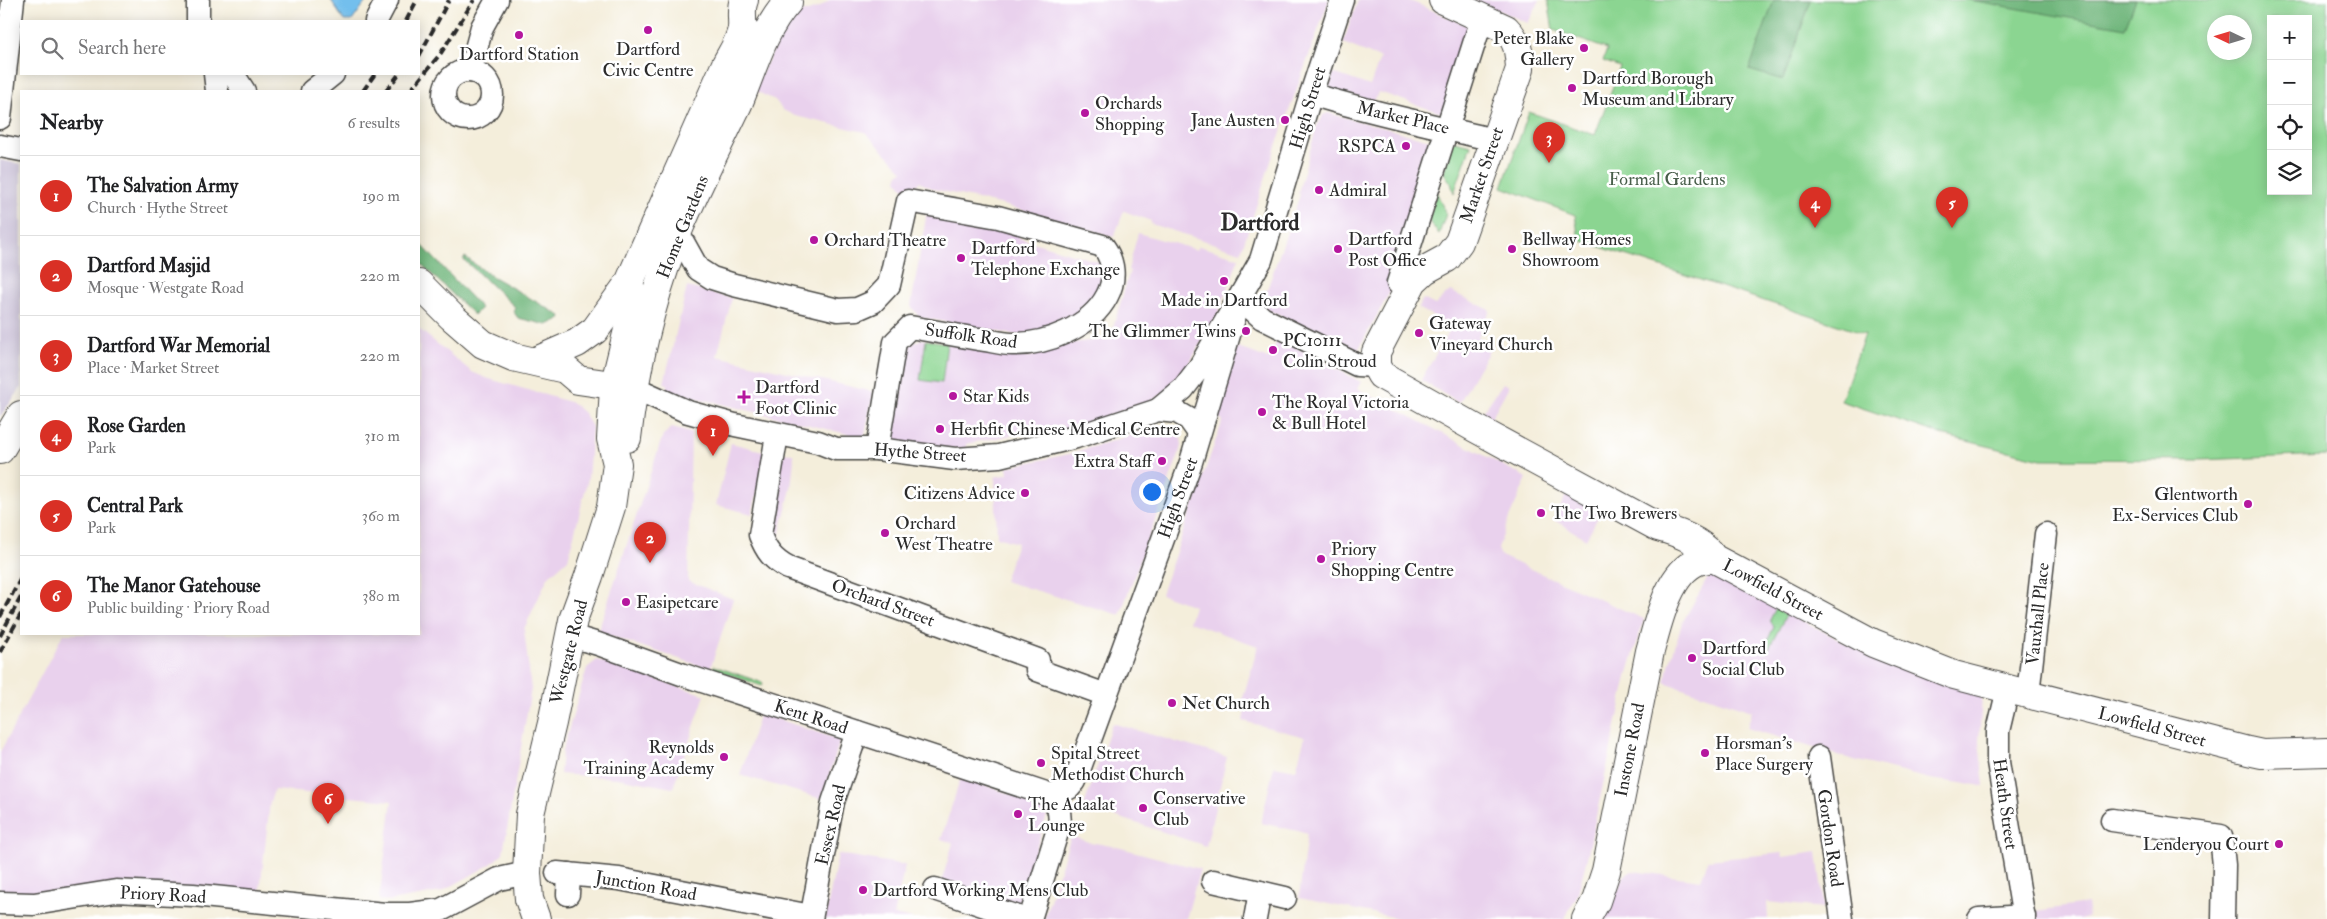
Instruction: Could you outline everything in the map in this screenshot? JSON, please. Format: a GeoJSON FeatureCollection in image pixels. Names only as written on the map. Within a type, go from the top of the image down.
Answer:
{"type":"FeatureCollection","features":[{"type":"Feature","properties":{"kind":"main road","name":"Home Gardens"},"geometry":{"type":"LineString","coordinates":[[616,464],[626,452],[622,382],[634,305],[629,283],[725,66],[736,46],[742,28],[742,6],[744,0]]}},
{"type":"Feature","properties":{"kind":"main road","name":"Market Street"},"geometry":{"type":"LineString","coordinates":[[1376,366],[1376,352],[1380,342],[1413,281],[1425,270],[1446,258],[1459,242],[1520,69],[1520,52],[1514,37],[1506,29],[1443,0]]}},
{"type":"Feature","properties":{"kind":"main road","name":"Home Gardens"},"geometry":{"type":"LineString","coordinates":[[622,382],[643,346],[658,289],[678,233],[738,103],[760,48],[775,17],[790,1]]}},
{"type":"Feature","properties":{"kind":"main road"},"geometry":{"type":"LineString","coordinates":[[536,361],[577,343],[595,330],[629,283]]}},
{"type":"Feature","properties":{"kind":"main road","name":"Hythe Street"},"geometry":{"type":"LineString","coordinates":[[420,285],[452,318],[483,344],[513,357],[565,369],[577,365],[622,382]]}},
{"type":"Feature","properties":{"kind":"main road","name":"Lowfield Street"},"geometry":{"type":"LineString","coordinates":[[1376,366],[1381,375],[1390,381],[1658,526],[1708,549],[1714,558],[1873,643],[1954,675],[2248,751],[2262,754],[2327,752]]}},
{"type":"Feature","properties":{"kind":"main road","name":"Westgate Road"},"geometry":{"type":"LineString","coordinates":[[536,919],[530,899],[527,873],[530,814],[573,620],[611,508],[616,464],[611,439],[612,422],[622,382]]}},
{"type":"Feature","properties":{"kind":"main road"},"geometry":{"type":"LineString","coordinates":[[2,444],[20,417]]}},
{"type":"Feature","properties":{"kind":"main road","name":"Instone Road"},"geometry":{"type":"LineString","coordinates":[[1586,919],[1596,901],[1606,871],[1650,651],[1660,618],[1681,574],[1670,544],[1658,526]]}},
{"type":"Feature","properties":{"kind":"main road"},"geometry":{"type":"LineString","coordinates":[[1681,574],[1685,538]]}},
{"type":"Feature","properties":{"kind":"main road"},"geometry":{"type":"LineString","coordinates":[[1681,574],[1698,561],[1714,558]]}},
{"type":"Feature","properties":{"kind":"street"},"geometry":{"type":"LineString","coordinates":[[0,118],[13,0]]}},
{"type":"Feature","properties":{"kind":"street"},"geometry":{"type":"LineString","coordinates":[[198,0],[198,20]]}},
{"type":"Feature","properties":{"kind":"street"},"geometry":{"type":"LineString","coordinates":[[377,20],[387,0]]}},
{"type":"Feature","properties":{"kind":"street"},"geometry":{"type":"LineString","coordinates":[[470,72],[482,27],[497,0]]}},
{"type":"Feature","properties":{"kind":"street","name":"High Street"},"geometry":{"type":"LineString","coordinates":[[1158,410],[1183,390],[1199,368],[1261,260],[1311,94],[1342,0]]}},
{"type":"Feature","properties":{"kind":"street"},"geometry":{"type":"LineString","coordinates":[[1398,283],[1479,28]]}},
{"type":"Feature","properties":{"kind":"street"},"geometry":{"type":"LineString","coordinates":[[215,75],[217,90]]}},
{"type":"Feature","properties":{"kind":"street"},"geometry":{"type":"LineString","coordinates":[[234,75],[243,90]]}},
{"type":"Feature","properties":{"kind":"street"},"geometry":{"type":"LineString","coordinates":[[313,90],[332,75]]}},
{"type":"Feature","properties":{"kind":"street","name":"Market Place"},"geometry":{"type":"LineString","coordinates":[[1311,94],[1350,106],[1494,140]]}},
{"type":"Feature","properties":{"kind":"street"},"geometry":{"type":"LineString","coordinates":[[0,146],[20,150]]}},
{"type":"Feature","properties":{"kind":"street","name":"Suffolk Road"},"geometry":{"type":"LineString","coordinates":[[678,233],[698,269],[712,278],[838,310],[857,309],[873,302],[886,291],[904,225],[908,201],[998,217],[1103,246],[1110,255],[1113,269],[1111,289],[1097,312],[1077,326],[1031,343],[1012,344],[910,327],[903,333],[896,342],[877,449]]}},
{"type":"Feature","properties":{"kind":"street"},"geometry":{"type":"LineString","coordinates":[[1240,298],[1261,321],[1357,365],[1376,366]]}},
{"type":"Feature","properties":{"kind":"street","name":"High Street"},"geometry":{"type":"LineString","coordinates":[[1052,796],[1069,788],[1075,781],[1191,462],[1240,298]]}},
{"type":"Feature","properties":{"kind":"street","name":"Hythe Street"},"geometry":{"type":"LineString","coordinates":[[622,382],[688,412],[777,435],[818,442],[836,450],[877,449],[955,459],[999,456],[1076,437],[1158,410],[1177,412],[1189,419],[1199,433]]}},
{"type":"Feature","properties":{"kind":"street","name":"Orchard Street"},"geometry":{"type":"LineString","coordinates":[[777,435],[760,535],[765,550],[777,562],[788,568],[1038,660],[1037,670],[1106,695]]}},
{"type":"Feature","properties":{"kind":"street","name":"Vauxhall Place"},"geometry":{"type":"LineString","coordinates":[[2018,692],[2046,534]]}},
{"type":"Feature","properties":{"kind":"street","name":"Kent Road"},"geometry":{"type":"LineString","coordinates":[[570,636],[1052,796]]}},
{"type":"Feature","properties":{"kind":"street","name":"Heath Street"},"geometry":{"type":"LineString","coordinates":[[2018,692],[1998,731],[1998,762],[2024,918]]}},
{"type":"Feature","properties":{"kind":"street","name":"Essex Road"},"geometry":{"type":"LineString","coordinates":[[811,918],[833,802],[857,732]]}},
{"type":"Feature","properties":{"kind":"street","name":"Gordon Road"},"geometry":{"type":"LineString","coordinates":[[1819,757],[1842,919]]}},
{"type":"Feature","properties":{"kind":"street"},"geometry":{"type":"LineString","coordinates":[[1030,919],[1060,824],[1059,812],[1052,796]]}},
{"type":"Feature","properties":{"kind":"street"},"geometry":{"type":"LineString","coordinates":[[2112,820],[2221,836],[2224,865],[2223,919]]}},
{"type":"Feature","properties":{"kind":"street","name":"Priory Road"},"geometry":{"type":"LineString","coordinates":[[0,903],[34,904],[116,891],[202,896],[385,914],[441,914],[499,880],[527,873]]}},
{"type":"Feature","properties":{"kind":"street","name":"Junction Road"},"geometry":{"type":"LineString","coordinates":[[565,880],[618,879],[811,918]]}},
{"type":"Feature","properties":{"kind":"street"},"geometry":{"type":"LineString","coordinates":[[1213,881],[1285,898]]}},
{"type":"Feature","properties":{"kind":"street"},"geometry":{"type":"LineString","coordinates":[[935,889],[1024,919]]}},
{"type":"Feature","properties":{"kind":"street"},"geometry":{"type":"LineString","coordinates":[[1254,919],[1260,892]]}},
{"type":"Feature","properties":{"kind":"street"},"geometry":{"type":"LineString","coordinates":[[1979,919],[2024,918]]}},
{"type":"Feature","properties":{"kind":"shaded area"},"geometry":{"type":"Polygon","coordinates":[[[830,0],[1329,0],[1275,149],[1241,252],[1151,224],[1151,221],[1124,211],[1114,237],[1007,206],[934,189],[919,182],[913,188],[903,188],[897,180],[899,173],[903,171],[865,132],[795,116],[783,110],[775,100],[753,90],[788,22],[799,14],[820,7],[830,0]]]}},
{"type":"Feature","properties":{"kind":"shaded area"},"geometry":{"type":"Polygon","coordinates":[[[1358,0],[1408,0],[1480,31],[1450,116],[1379,92],[1373,101],[1329,89],[1333,73],[1370,86],[1380,58],[1343,43],[1358,0]]]}},
{"type":"Feature","properties":{"kind":"shaded area"},"geometry":{"type":"Polygon","coordinates":[[[1474,0],[1540,0],[1528,23],[1474,0]]]}},
{"type":"Feature","properties":{"kind":"shaded area"},"geometry":{"type":"Polygon","coordinates":[[[1328,113],[1441,143],[1393,286],[1357,352],[1261,307],[1299,198],[1300,194],[1298,193],[1318,122],[1320,122],[1323,115],[1328,113]]]}},
{"type":"Feature","properties":{"kind":"shaded area"},"geometry":{"type":"Polygon","coordinates":[[[0,160],[20,164],[20,389],[0,417],[0,160]]]}},
{"type":"Feature","properties":{"kind":"shaded area"},"geometry":{"type":"Polygon","coordinates":[[[927,212],[1020,230],[1019,238],[1102,263],[1101,283],[1095,298],[1077,315],[1059,324],[1021,336],[919,317],[911,306],[927,212]]]}},
{"type":"Feature","properties":{"kind":"shaded area"},"geometry":{"type":"Polygon","coordinates":[[[1138,233],[1197,250],[1199,246],[1239,258],[1217,316],[1187,367],[1162,395],[1143,404],[1064,431],[1062,425],[966,444],[966,450],[886,441],[902,348],[922,339],[1024,357],[1034,356],[1058,345],[1110,338],[1130,271],[1128,270],[1138,233]]]}},
{"type":"Feature","properties":{"kind":"shaded area"},"geometry":{"type":"Polygon","coordinates":[[[687,287],[732,298],[717,356],[874,392],[864,438],[667,391],[668,384],[664,383],[687,287]]]}},
{"type":"Feature","properties":{"kind":"shaded area"},"geometry":{"type":"Polygon","coordinates":[[[1450,291],[1490,310],[1478,337],[1493,344],[1459,403],[1421,380],[1452,326],[1418,308],[1423,299],[1435,305],[1450,291]]]}},
{"type":"Feature","properties":{"kind":"shaded area"},"geometry":{"type":"Polygon","coordinates":[[[420,330],[472,372],[486,378],[573,403],[584,413],[592,427],[588,479],[568,559],[548,577],[524,629],[531,689],[503,853],[491,864],[441,892],[390,901],[379,900],[392,801],[274,790],[270,802],[259,899],[0,891],[0,752],[62,635],[420,635],[420,330]]]}},
{"type":"Feature","properties":{"kind":"shaded area"},"geometry":{"type":"Polygon","coordinates":[[[1279,338],[1361,382],[1358,388],[1362,391],[1527,478],[1509,518],[1498,549],[1501,556],[1644,619],[1627,676],[1577,896],[1564,919],[1402,919],[1299,898],[1307,833],[1261,823],[1274,766],[1296,770],[1305,737],[1243,721],[1245,710],[1240,708],[1258,646],[1189,622],[1194,606],[1161,594],[1223,420],[1212,416],[1236,349],[1238,347],[1268,359],[1279,338]]]}},
{"type":"Feature","properties":{"kind":"shaded area"},"geometry":{"type":"Polygon","coordinates":[[[1503,383],[1509,386],[1490,420],[1481,415],[1503,383]]]}},
{"type":"Feature","properties":{"kind":"shaded area"},"geometry":{"type":"Polygon","coordinates":[[[672,428],[691,433],[688,581],[733,599],[710,669],[601,633],[599,629],[663,435],[672,428]]]}},
{"type":"Feature","properties":{"kind":"shaded area"},"geometry":{"type":"Polygon","coordinates":[[[1155,428],[1167,428],[1174,431],[1181,438],[1182,446],[1120,615],[1004,581],[1017,543],[997,537],[995,477],[1008,474],[1007,467],[1069,454],[1155,428]]]}},
{"type":"Feature","properties":{"kind":"shaded area"},"geometry":{"type":"Polygon","coordinates":[[[731,443],[767,452],[752,514],[716,505],[731,443]]]}},
{"type":"Feature","properties":{"kind":"shaded area"},"geometry":{"type":"Polygon","coordinates":[[[781,453],[793,454],[794,460],[791,489],[778,540],[773,508],[781,453]]]}},
{"type":"Feature","properties":{"kind":"shaded area"},"geometry":{"type":"Polygon","coordinates":[[[1568,491],[1602,510],[1586,539],[1554,520],[1568,491]]]}},
{"type":"Feature","properties":{"kind":"shaded area"},"geometry":{"type":"Polygon","coordinates":[[[1709,576],[1720,578],[1880,661],[1977,693],[1982,698],[1979,741],[1984,786],[1930,779],[1854,760],[1747,728],[1752,711],[1664,682],[1682,623],[1709,576]]]}},
{"type":"Feature","properties":{"kind":"shaded area"},"geometry":{"type":"Polygon","coordinates":[[[597,660],[705,695],[673,788],[617,778],[560,774],[562,752],[587,668],[597,660]]]}},
{"type":"Feature","properties":{"kind":"shaded area"},"geometry":{"type":"Polygon","coordinates":[[[760,713],[840,740],[822,799],[740,775],[760,713]]]}},
{"type":"Feature","properties":{"kind":"shaded area"},"geometry":{"type":"Polygon","coordinates":[[[1112,723],[1227,757],[1206,846],[1084,806],[1112,723]]]}},
{"type":"Feature","properties":{"kind":"shaded area"},"geometry":{"type":"Polygon","coordinates":[[[961,777],[1042,805],[1047,815],[1016,911],[941,883],[953,843],[941,839],[961,777]]]}},
{"type":"Feature","properties":{"kind":"shaded area"},"geometry":{"type":"Polygon","coordinates":[[[1071,836],[1094,844],[1117,847],[1200,869],[1186,919],[1044,919],[1071,836]]]}},
{"type":"Feature","properties":{"kind":"shaded area"},"geometry":{"type":"Polygon","coordinates":[[[1817,852],[1824,908],[1767,902],[1768,919],[1605,919],[1624,876],[1632,871],[1701,880],[1708,860],[1782,853],[1783,857],[1817,852]]]}},
{"type":"Feature","properties":{"kind":"shaded area","name":"Dartford Working Mens Club"},"geometry":{"type":"Polygon","coordinates":[[[838,854],[905,865],[894,915],[913,919],[825,919],[838,854]]]}},
{"type":"Feature","properties":{"kind":"shaded area"},"geometry":{"type":"Polygon","coordinates":[[[2087,904],[2089,917],[2079,919],[2038,919],[2036,911],[2087,904]]]}},
{"type":"Feature","properties":{"kind":"green space","name":"Formal Gardens"},"geometry":{"type":"Polygon","coordinates":[[[1548,0],[2327,0],[2327,455],[2200,460],[2041,459],[1946,436],[1841,401],[1865,334],[1579,240],[1575,215],[1502,187],[1529,112],[1595,135],[1620,67],[1603,61],[1607,49],[1553,30],[1548,0]]]}},
{"type":"Feature","properties":{"kind":"green space"},"geometry":{"type":"Polygon","coordinates":[[[1774,0],[1811,0],[1783,80],[1749,70],[1774,0]]]}},
{"type":"Feature","properties":{"kind":"green space"},"geometry":{"type":"Polygon","coordinates":[[[1970,0],[2136,0],[2125,28],[1970,0]]]}},
{"type":"Feature","properties":{"kind":"green space"},"geometry":{"type":"Polygon","coordinates":[[[1451,140],[1471,145],[1454,193],[1451,183],[1444,173],[1451,140]]]}},
{"type":"Feature","properties":{"kind":"green space"},"geometry":{"type":"Polygon","coordinates":[[[1436,191],[1446,214],[1439,234],[1429,221],[1436,191]]]}},
{"type":"Feature","properties":{"kind":"green space"},"geometry":{"type":"Polygon","coordinates":[[[420,243],[481,308],[474,315],[420,263],[420,243]]]}},
{"type":"Feature","properties":{"kind":"green space"},"geometry":{"type":"Polygon","coordinates":[[[465,257],[490,275],[561,316],[560,319],[547,325],[518,318],[513,311],[515,307],[463,259],[465,257]]]}},
{"type":"Feature","properties":{"kind":"green space"},"geometry":{"type":"Polygon","coordinates":[[[926,340],[947,343],[942,383],[920,380],[926,340]]]}},
{"type":"Feature","properties":{"kind":"green space"},"geometry":{"type":"Polygon","coordinates":[[[1776,608],[1786,615],[1767,652],[1763,650],[1774,627],[1770,620],[1776,608]]]}},
{"type":"Feature","properties":{"kind":"green space"},"geometry":{"type":"Polygon","coordinates":[[[714,666],[763,683],[762,686],[713,669],[714,666]]]}},
{"type":"Feature","properties":{"kind":"water"},"geometry":{"type":"Polygon","coordinates":[[[331,0],[367,0],[353,20],[343,20],[331,0]]]}},
{"type":"Feature","properties":{"kind":"railway"},"geometry":{"type":"LineString","coordinates":[[407,20],[417,0]]}},
{"type":"Feature","properties":{"kind":"railway"},"geometry":{"type":"LineString","coordinates":[[420,54],[449,0]]}},
{"type":"Feature","properties":{"kind":"railway"},"geometry":{"type":"LineString","coordinates":[[411,90],[441,53],[474,0]]}},
{"type":"Feature","properties":{"kind":"railway"},"geometry":{"type":"LineString","coordinates":[[364,90],[374,75]]}},
{"type":"Feature","properties":{"kind":"railway"},"geometry":{"type":"LineString","coordinates":[[387,90],[398,75]]}},
{"type":"Feature","properties":{"kind":"railway"},"geometry":{"type":"LineString","coordinates":[[0,617],[20,580]]}},
{"type":"Feature","properties":{"kind":"railway"},"geometry":{"type":"LineString","coordinates":[[0,636],[20,599]]}},
{"type":"Feature","properties":{"kind":"railway"},"geometry":{"type":"LineString","coordinates":[[0,652],[20,616]]}},
{"type":"Feature","properties":{"kind":"place","name":"Dartford Civic Centre"},"geometry":{"type":"Point","coordinates":[648,30]}},
{"type":"Feature","properties":{"kind":"place","name":"Dartford Station"},"geometry":{"type":"Point","coordinates":[519,35]}},
{"type":"Feature","properties":{"kind":"place","name":"Peter Blake Gallery"},"geometry":{"type":"Point","coordinates":[1584,48]}},
{"type":"Feature","properties":{"kind":"place","name":"Dartford Borough Museum and Library"},"geometry":{"type":"Point","coordinates":[1572,88]}},
{"type":"Feature","properties":{"kind":"place","name":"Orchards Shopping"},"geometry":{"type":"Point","coordinates":[1085,113]}},
{"type":"Feature","properties":{"kind":"place","name":"Jane Austen"},"geometry":{"type":"Point","coordinates":[1285,120]}},
{"type":"Feature","properties":{"kind":"place","name":"RSPCA"},"geometry":{"type":"Point","coordinates":[1406,146]}},
{"type":"Feature","properties":{"kind":"place","name":"Dartford War Memorial"},"geometry":{"type":"Point","coordinates":[1549,163]}},
{"type":"Feature","properties":{"kind":"place","name":"Admiral"},"geometry":{"type":"Point","coordinates":[1319,190]}},
{"type":"Feature","properties":{"kind":"place","name":"Rose Garden"},"geometry":{"type":"Point","coordinates":[1815,228]}},
{"type":"Feature","properties":{"kind":"place","name":"Central Park"},"geometry":{"type":"Point","coordinates":[1952,228]}},
{"type":"Feature","properties":{"kind":"place","name":"Orchard Theatre"},"geometry":{"type":"Point","coordinates":[814,240]}},
{"type":"Feature","properties":{"kind":"place","name":"Dartford Post Office"},"geometry":{"type":"Point","coordinates":[1338,249]}},
{"type":"Feature","properties":{"kind":"place","name":"Bellway Homes Showroom"},"geometry":{"type":"Point","coordinates":[1512,249]}},
{"type":"Feature","properties":{"kind":"place","name":"Dartford Telephone Exchange"},"geometry":{"type":"Point","coordinates":[961,258]}},
{"type":"Feature","properties":{"kind":"place","name":"Made in Dartford"},"geometry":{"type":"Point","coordinates":[1224,281]}},
{"type":"Feature","properties":{"kind":"place","name":"The Glimmer Twins"},"geometry":{"type":"Point","coordinates":[1246,331]}},
{"type":"Feature","properties":{"kind":"place","name":"Gateway Vineyard Church"},"geometry":{"type":"Point","coordinates":[1419,333]}},
{"type":"Feature","properties":{"kind":"place","name":"PC10111 Colin Stroud"},"geometry":{"type":"Point","coordinates":[1273,350]}},
{"type":"Feature","properties":{"kind":"place","name":"Star Kids"},"geometry":{"type":"Point","coordinates":[953,396]}},
{"type":"Feature","properties":{"kind":"place","name":"Dartford Foot Clinic"},"geometry":{"type":"Point","coordinates":[744,397]}},
{"type":"Feature","properties":{"kind":"place","name":"The Royal Victoria & Bull Hotel"},"geometry":{"type":"Point","coordinates":[1262,412]}},
{"type":"Feature","properties":{"kind":"place","name":"Herbfit Chinese Medical Centre"},"geometry":{"type":"Point","coordinates":[940,429]}},
{"type":"Feature","properties":{"kind":"place","name":"The Salvation Army"},"geometry":{"type":"Point","coordinates":[713,456]}},
{"type":"Feature","properties":{"kind":"place","name":"Extra Staff"},"geometry":{"type":"Point","coordinates":[1162,461]}},
{"type":"Feature","properties":{"kind":"place","name":"Citizens Advice"},"geometry":{"type":"Point","coordinates":[1025,493]}},
{"type":"Feature","properties":{"kind":"place","name":"Glentworth Ex-Services Club"},"geometry":{"type":"Point","coordinates":[2248,504]}},
{"type":"Feature","properties":{"kind":"place","name":"The Two Brewers"},"geometry":{"type":"Point","coordinates":[1541,513]}},
{"type":"Feature","properties":{"kind":"place","name":"Orchard West Theatre"},"geometry":{"type":"Point","coordinates":[885,533]}},
{"type":"Feature","properties":{"kind":"place","name":"Priory Shopping Centre"},"geometry":{"type":"Point","coordinates":[1321,559]}},
{"type":"Feature","properties":{"kind":"place","name":"Dartford Masjid"},"geometry":{"type":"Point","coordinates":[650,563]}},
{"type":"Feature","properties":{"kind":"place","name":"Easipetcare"},"geometry":{"type":"Point","coordinates":[626,602]}},
{"type":"Feature","properties":{"kind":"place","name":"Dartford Social Club"},"geometry":{"type":"Point","coordinates":[1692,658]}},
{"type":"Feature","properties":{"kind":"place","name":"Net Church"},"geometry":{"type":"Point","coordinates":[1172,703]}},
{"type":"Feature","properties":{"kind":"place","name":"Horsman's Place Surgery"},"geometry":{"type":"Point","coordinates":[1705,753]}},
{"type":"Feature","properties":{"kind":"place","name":"Reynolds Training Academy"},"geometry":{"type":"Point","coordinates":[724,757]}},
{"type":"Feature","properties":{"kind":"place","name":"Spital Street Methodist Church"},"geometry":{"type":"Point","coordinates":[1041,763]}},
{"type":"Feature","properties":{"kind":"place","name":"Conservative Club"},"geometry":{"type":"Point","coordinates":[1143,808]}},
{"type":"Feature","properties":{"kind":"place","name":"The Adaalat Lounge"},"geometry":{"type":"Point","coordinates":[1018,814]}},
{"type":"Feature","properties":{"kind":"place","name":"The Manor Gatehouse"},"geometry":{"type":"Point","coordinates":[328,824]}},
{"type":"Feature","properties":{"kind":"place","name":"Lenderyou Court"},"geometry":{"type":"Point","coordinates":[2279,844]}},
{"type":"Feature","properties":{"kind":"place","name":"Dartford Working Mens Club"},"geometry":{"type":"Point","coordinates":[863,890]}},
{"type":"Feature","properties":{"kind":"district","name":"Dartford"},"geometry":{"type":"Point","coordinates":[1260,223]}}]}
